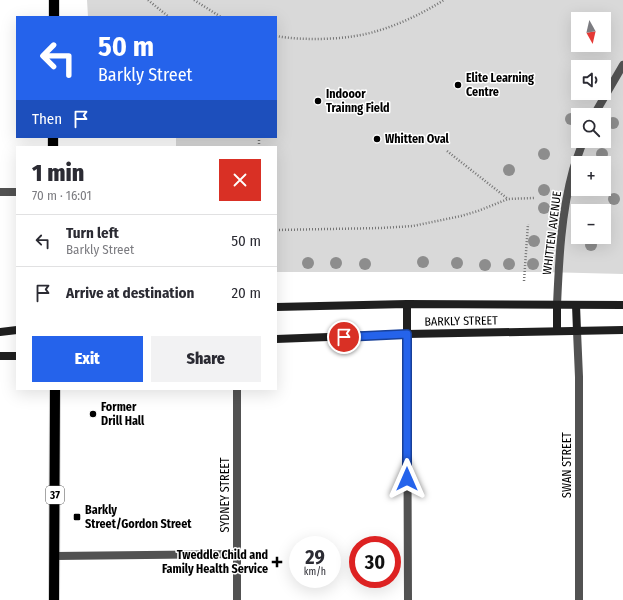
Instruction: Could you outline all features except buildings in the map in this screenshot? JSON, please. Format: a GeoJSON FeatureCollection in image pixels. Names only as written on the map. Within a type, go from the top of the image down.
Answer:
{"type":"FeatureCollection","features":[{"type":"Feature","properties":{"kind":"main road"},"geometry":{"type":"LineString","coordinates":[[54,0],[54,16]]}},
{"type":"Feature","properties":{"kind":"main road","name":"37"},"geometry":{"type":"LineString","coordinates":[[54,600],[55,390]]}},
{"type":"Feature","properties":{"kind":"street"},"geometry":{"type":"LineString","coordinates":[[598,108],[623,65]]}},
{"type":"Feature","properties":{"kind":"street","name":"WHITTEN AVENUE"},"geometry":{"type":"LineString","coordinates":[[557,305],[559,251],[564,214],[573,170],[581,148]]}},
{"type":"Feature","properties":{"kind":"street"},"geometry":{"type":"LineString","coordinates":[[0,192],[16,192]]}},
{"type":"Feature","properties":{"kind":"street"},"geometry":{"type":"LineString","coordinates":[[406,304],[408,600]]}},
{"type":"Feature","properties":{"kind":"street","name":"BARKLY STREET"},"geometry":{"type":"LineString","coordinates":[[277,307],[406,304],[623,305]]}},
{"type":"Feature","properties":{"kind":"street"},"geometry":{"type":"LineString","coordinates":[[557,305],[557,331]]}},
{"type":"Feature","properties":{"kind":"street"},"geometry":{"type":"LineString","coordinates":[[576,305],[577,331]]}},
{"type":"Feature","properties":{"kind":"street"},"geometry":{"type":"LineString","coordinates":[[0,332],[16,330]]}},
{"type":"Feature","properties":{"kind":"street","name":"BARKLY STREET"},"geometry":{"type":"LineString","coordinates":[[277,339],[407,334],[623,330]]}},
{"type":"Feature","properties":{"kind":"street","name":"SWAN STREET"},"geometry":{"type":"LineString","coordinates":[[577,331],[579,377],[579,600]]}},
{"type":"Feature","properties":{"kind":"street"},"geometry":{"type":"LineString","coordinates":[[0,356],[16,356]]}},
{"type":"Feature","properties":{"kind":"street","name":"SYDNEY STREET"},"geometry":{"type":"LineString","coordinates":[[236,390],[237,600]]}},
{"type":"Feature","properties":{"kind":"street"},"geometry":{"type":"LineString","coordinates":[[55,556],[237,554]]}},
{"type":"Feature","properties":{"kind":"path"},"geometry":{"type":"LineString","coordinates":[[148,0],[168,16]]}},
{"type":"Feature","properties":{"kind":"path"},"geometry":{"type":"LineString","coordinates":[[194,0],[219,16]]}},
{"type":"Feature","properties":{"kind":"path"},"geometry":{"type":"LineString","coordinates":[[277,36],[311,40],[376,32],[422,13],[444,0]]}},
{"type":"Feature","properties":{"kind":"path"},"geometry":{"type":"LineString","coordinates":[[447,152],[508,199]]}},
{"type":"Feature","properties":{"kind":"path"},"geometry":{"type":"LineString","coordinates":[[277,230],[413,226],[473,213],[508,199],[534,198]]}},
{"type":"Feature","properties":{"kind":"path"},"geometry":{"type":"LineString","coordinates":[[524,281],[528,224]]}},
{"type":"Feature","properties":{"kind":"shaded area","name":"Whitten Oval"},"geometry":{"type":"Polygon","coordinates":[[[87,0],[623,0],[623,274],[543,272],[277,272],[277,146],[176,146],[176,138],[277,138],[277,16],[88,16],[87,0]]]}},
{"type":"Feature","properties":{"kind":"place","name":"Elite Learning Centre"},"geometry":{"type":"Point","coordinates":[458,85]}},
{"type":"Feature","properties":{"kind":"place","name":"Indooor Trainng Field"},"geometry":{"type":"Point","coordinates":[318,101]}},
{"type":"Feature","properties":{"kind":"place","name":"Whitten Oval"},"geometry":{"type":"Point","coordinates":[377,139]}},
{"type":"Feature","properties":{"kind":"place","name":"Former Drill Hall"},"geometry":{"type":"Point","coordinates":[93,414]}},
{"type":"Feature","properties":{"kind":"place","name":"Barkly Street/Gordon Street"},"geometry":{"type":"Point","coordinates":[77,517]}},
{"type":"Feature","properties":{"kind":"place","name":"Tweddle Child and Family Health Service"},"geometry":{"type":"Point","coordinates":[277,562]}},
{"type":"Feature","properties":{"kind":"route"},"geometry":{"type":"LineString","coordinates":[[344,337],[407,334],[407,479]]}}]}
